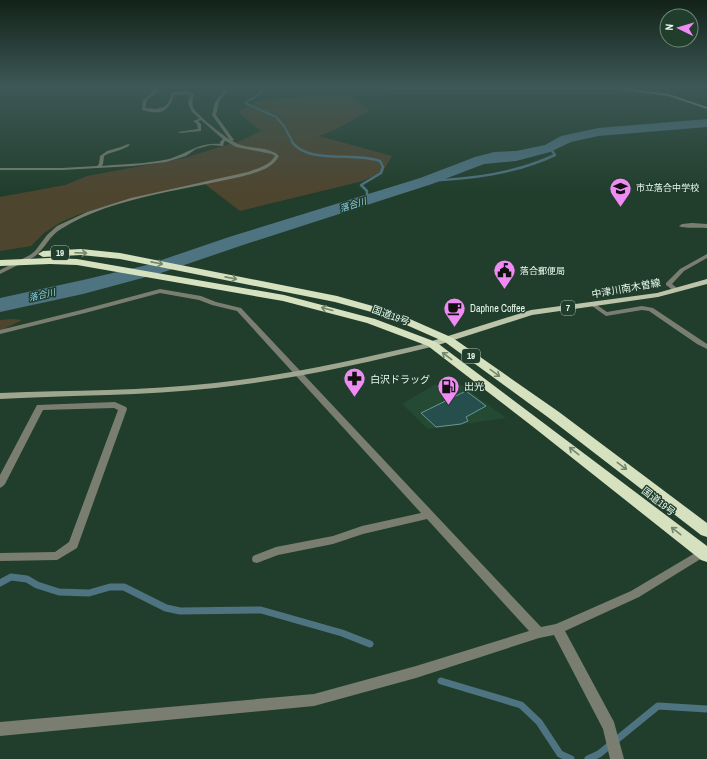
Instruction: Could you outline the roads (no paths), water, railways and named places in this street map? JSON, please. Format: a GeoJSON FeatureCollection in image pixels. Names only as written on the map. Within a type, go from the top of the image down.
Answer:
{"type":"FeatureCollection","features":[{"type":"Feature","properties":{"kind":"highway","name":"国道19号"},"geometry":{"type":"LineString","coordinates":[[0,259],[35,254],[81,252],[120,256],[337,299],[390,314],[449,340],[554,415],[707,531]]}},
{"type":"Feature","properties":{"kind":"highway","name":"国道19号"},"geometry":{"type":"LineString","coordinates":[[0,263],[50,261],[77,262],[284,298],[371,321],[432,344],[706,552]]}},
{"type":"Feature","properties":{"kind":"main road","name":"中津川南木曽線"},"geometry":{"type":"LineString","coordinates":[[432,344],[449,340],[531,313],[594,305],[658,294],[707,282]]}},
{"type":"Feature","properties":{"kind":"street"},"geometry":{"type":"LineString","coordinates":[[0,272],[35,254],[50,234],[60,226],[93,211],[148,196],[218,181],[262,169],[278,160],[277,156],[273,154],[238,146],[227,140],[205,121]]}},
{"type":"Feature","properties":{"kind":"street"},"geometry":{"type":"LineString","coordinates":[[682,226],[707,226]]}},
{"type":"Feature","properties":{"kind":"street"},"geometry":{"type":"LineString","coordinates":[[676,290],[668,284],[682,270],[707,256]]}},
{"type":"Feature","properties":{"kind":"street"},"geometry":{"type":"LineString","coordinates":[[0,332],[83,312],[160,291],[201,298],[214,304],[239,309],[539,633]]}},
{"type":"Feature","properties":{"kind":"street"},"geometry":{"type":"LineString","coordinates":[[0,396],[188,388],[245,382],[298,374],[432,344]]}},
{"type":"Feature","properties":{"kind":"street"},"geometry":{"type":"LineString","coordinates":[[0,484],[40,407],[115,405],[123,409],[73,545],[57,556],[0,557]]}},
{"type":"Feature","properties":{"kind":"street"},"geometry":{"type":"LineString","coordinates":[[257,559],[276,551],[334,540],[362,530],[429,514]]}},
{"type":"Feature","properties":{"kind":"street"},"geometry":{"type":"LineString","coordinates":[[0,729],[314,700],[416,672],[539,633],[557,630],[635,594],[706,552]]}},
{"type":"Feature","properties":{"kind":"street"},"geometry":{"type":"LineString","coordinates":[[557,630],[596,700],[610,732],[616,757]]}},
{"type":"Feature","properties":{"kind":"lane"},"geometry":{"type":"LineString","coordinates":[[180,132],[200,130],[199,124],[195,122],[196,121]]}},
{"type":"Feature","properties":{"kind":"lane"},"geometry":{"type":"LineString","coordinates":[[0,169],[62,169],[165,161],[185,155],[195,148],[211,144],[222,145],[222,142],[232,140],[219,121]]}},
{"type":"Feature","properties":{"kind":"lane"},"geometry":{"type":"LineString","coordinates":[[98,167],[102,164],[102,156],[105,153],[124,148],[128,145]]}},
{"type":"Feature","properties":{"kind":"lane"},"geometry":{"type":"LineString","coordinates":[[594,305],[606,314],[642,308],[651,309],[707,347]]}},
{"type":"Feature","properties":{"kind":"waterway"},"geometry":{"type":"LineString","coordinates":[[280,121],[293,143]]}},
{"type":"Feature","properties":{"kind":"waterway","name":"落合川"},"geometry":{"type":"LineString","coordinates":[[0,305],[83,287],[154,269],[236,241],[426,181],[480,160],[494,157],[516,156],[550,148],[566,139],[598,132],[707,123]]}},
{"type":"Feature","properties":{"kind":"waterway"},"geometry":{"type":"LineString","coordinates":[[293,143],[300,149],[309,153],[370,158],[380,161],[383,167],[381,173],[361,185],[367,191],[367,200]]}},
{"type":"Feature","properties":{"kind":"waterway"},"geometry":{"type":"LineString","coordinates":[[426,181],[476,177],[524,167],[555,155],[550,148]]}},
{"type":"Feature","properties":{"kind":"waterway"},"geometry":{"type":"LineString","coordinates":[[0,583],[11,577],[27,579],[37,585],[59,592],[89,593],[110,587],[124,587],[166,608],[180,611],[261,610],[342,633],[370,644]]}},
{"type":"Feature","properties":{"kind":"waterway"},"geometry":{"type":"LineString","coordinates":[[441,681],[521,705],[539,722],[560,754],[571,759]]}},
{"type":"Feature","properties":{"kind":"waterway"},"geometry":{"type":"LineString","coordinates":[[588,759],[599,754],[658,706],[707,709]]}},
{"type":"Feature","properties":{"kind":"place","name":"市立落合中学校"},"geometry":{"type":"Point","coordinates":[620,208]}},
{"type":"Feature","properties":{"kind":"place","name":"落合郵便局"},"geometry":{"type":"Point","coordinates":[504,290]}},
{"type":"Feature","properties":{"kind":"place","name":"Daphne Coffee"},"geometry":{"type":"Point","coordinates":[455,328]}},
{"type":"Feature","properties":{"kind":"place","name":"白沢ドラッグ"},"geometry":{"type":"Point","coordinates":[355,398]}},
{"type":"Feature","properties":{"kind":"place","name":"出光"},"geometry":{"type":"Point","coordinates":[448,406]}}]}
